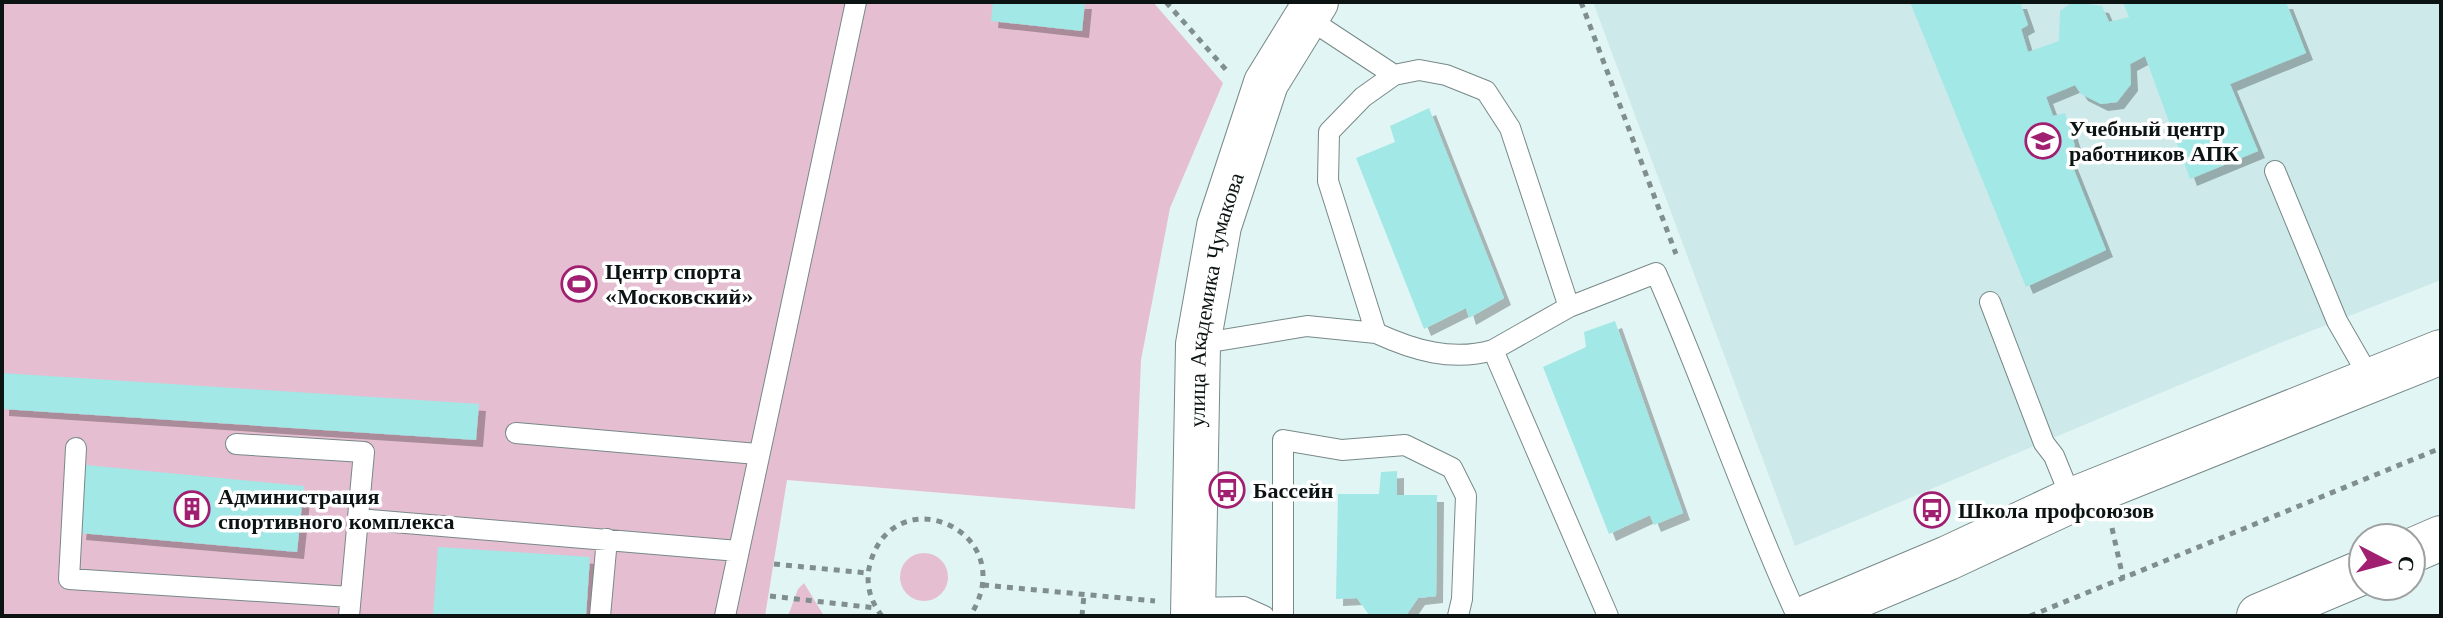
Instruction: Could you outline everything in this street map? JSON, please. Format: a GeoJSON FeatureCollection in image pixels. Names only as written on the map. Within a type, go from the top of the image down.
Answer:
{"type":"FeatureCollection","features":[{"type":"Feature","properties":{"kind":"street","name":"улица Академика Чумакова"},"geometry":{"type":"LineString","coordinates":[[1180,608],[1198,344],[1219,226],[1261,97],[1309,7]]}},
{"type":"Feature","properties":{"kind":"street"},"geometry":{"type":"LineString","coordinates":[[1810,616],[1948,558],[2072,500],[2441,352]]}},
{"type":"Feature","properties":{"kind":"street"},"geometry":{"type":"LineString","coordinates":[[2259,616],[2347,579]]}},
{"type":"Feature","properties":{"kind":"lane"},"geometry":{"type":"LineString","coordinates":[[725,616],[757,454],[856,2]]}},
{"type":"Feature","properties":{"kind":"lane"},"geometry":{"type":"LineString","coordinates":[[1309,7],[1394,75]]}},
{"type":"Feature","properties":{"kind":"lane"},"geometry":{"type":"LineString","coordinates":[[1376,333],[1328,181],[1326,156],[1329,132],[1363,97],[1394,75],[1419,70],[1486,91],[1510,128],[1569,307]]}},
{"type":"Feature","properties":{"kind":"lane"},"geometry":{"type":"LineString","coordinates":[[2275,171],[2337,321],[2371,380]]}},
{"type":"Feature","properties":{"kind":"lane"},"geometry":{"type":"LineString","coordinates":[[1198,344],[1307,326],[1376,333],[1410,349],[1475,355],[1493,350],[1569,307],[1656,273],[1690,352],[1757,529],[1797,616]]}},
{"type":"Feature","properties":{"kind":"lane"},"geometry":{"type":"LineString","coordinates":[[1990,302],[2044,443],[2054,456],[2072,500]]}},
{"type":"Feature","properties":{"kind":"lane"},"geometry":{"type":"LineString","coordinates":[[1493,350],[1608,616]]}},
{"type":"Feature","properties":{"kind":"lane"},"geometry":{"type":"LineString","coordinates":[[516,433],[757,454]]}},
{"type":"Feature","properties":{"kind":"lane"},"geometry":{"type":"LineString","coordinates":[[1283,616],[1283,440],[1342,450],[1405,445],[1452,468],[1466,496],[1462,599],[1458,616]]}},
{"type":"Feature","properties":{"kind":"lane"},"geometry":{"type":"LineString","coordinates":[[76,448],[69,579],[350,606],[364,452],[236,444]]}},
{"type":"Feature","properties":{"kind":"lane"},"geometry":{"type":"LineString","coordinates":[[358,519],[738,551]]}},
{"type":"Feature","properties":{"kind":"lane"},"geometry":{"type":"LineString","coordinates":[[600,616],[607,539]]}},
{"type":"Feature","properties":{"kind":"lane"},"geometry":{"type":"LineString","coordinates":[[1180,608],[1244,607],[1264,616]]}},
{"type":"Feature","properties":{"kind":"path"},"geometry":{"type":"LineString","coordinates":[[1166,2],[1237,81]]}},
{"type":"Feature","properties":{"kind":"path"},"geometry":{"type":"LineString","coordinates":[[2030,616],[2441,448]]}},
{"type":"Feature","properties":{"kind":"path"},"geometry":{"type":"LineString","coordinates":[[882,616],[868,588],[867,573],[874,548],[887,532],[905,522],[925,519],[945,522],[963,532],[976,548],[983,567],[983,585],[970,616]]}},
{"type":"Feature","properties":{"kind":"path"},"geometry":{"type":"LineString","coordinates":[[774,564],[867,573]]}},
{"type":"Feature","properties":{"kind":"path"},"geometry":{"type":"LineString","coordinates":[[983,585],[1180,608]]}},
{"type":"Feature","properties":{"kind":"path"},"geometry":{"type":"LineString","coordinates":[[1082,616],[1084,595]]}},
{"type":"Feature","properties":{"kind":"path"},"geometry":{"type":"LineString","coordinates":[[770,596],[876,608]]}},
{"type":"Feature","properties":{"kind":"shaded area","name":"Центр спорта «Московский»"},"geometry":{"type":"Polygon","coordinates":[[[2,2],[1153,2],[1223,83],[1170,208],[1141,360],[1135,509],[787,480],[765,616],[2,616],[2,2]]]}},
{"type":"Feature","properties":{"kind":"shaded area","name":"Учебный центр работников АПК"},"geometry":{"type":"Polygon","coordinates":[[[1593,2],[2441,2],[2441,280],[2280,343],[1795,546],[1593,2]]]}},
{"type":"Feature","properties":{"kind":"shaded area"},"geometry":{"type":"Polygon","coordinates":[[[924,553],[933,554],[941,560],[947,568],[947,586],[941,594],[933,600],[924,601],[915,600],[907,594],[901,586],[900,577],[901,568],[907,560],[915,554],[924,553]]]}},
{"type":"Feature","properties":{"kind":"shaded area"},"geometry":{"type":"Polygon","coordinates":[[[804,583],[824,616],[788,616],[798,589],[804,583]]]}},
{"type":"Feature","properties":{"kind":"building"},"geometry":{"type":"Polygon","coordinates":[[[993,2],[1085,2],[1082,31],[991,21],[993,2]]]}},
{"type":"Feature","properties":{"kind":"building"},"geometry":{"type":"Polygon","coordinates":[[[1910,2],[2020,2],[2028,25],[2021,29],[2028,52],[2059,41],[2060,11],[2072,2],[2102,6],[2109,22],[2129,17],[2123,2],[2286,2],[2306,53],[2230,84],[2258,151],[2190,179],[2145,56],[2130,64],[2131,84],[2117,102],[2101,104],[2081,94],[2075,85],[2046,97],[2053,116],[2065,113],[2075,146],[2068,155],[2106,250],[2026,287],[1910,2]]]}},
{"type":"Feature","properties":{"kind":"building"},"geometry":{"type":"Polygon","coordinates":[[[1429,108],[1504,298],[1469,318],[1466,308],[1424,329],[1356,158],[1395,142],[1390,126],[1429,108]]]}},
{"type":"Feature","properties":{"kind":"building"},"geometry":{"type":"Polygon","coordinates":[[[1615,321],[1683,513],[1654,525],[1650,515],[1609,534],[1543,367],[1586,347],[1584,332],[1615,321]]]}},
{"type":"Feature","properties":{"kind":"building"},"geometry":{"type":"Polygon","coordinates":[[[2,373],[479,404],[476,440],[2,409],[2,373]]]}},
{"type":"Feature","properties":{"kind":"building","name":"Администрация спортивного комплекса"},"geometry":{"type":"Polygon","coordinates":[[[86,465],[304,486],[297,552],[79,533],[86,465]]]}},
{"type":"Feature","properties":{"kind":"building"},"geometry":{"type":"Polygon","coordinates":[[[1397,471],[1397,495],[1437,495],[1436,596],[1418,598],[1407,614],[1369,615],[1357,598],[1336,599],[1338,494],[1379,494],[1381,472],[1397,471]]]}},
{"type":"Feature","properties":{"kind":"building"},"geometry":{"type":"Polygon","coordinates":[[[438,547],[590,557],[586,616],[433,616],[438,547]]]}},
{"type":"Feature","properties":{"kind":"place","name":"Учебный центр работников АПК"},"geometry":{"type":"Point","coordinates":[2043,141]}},
{"type":"Feature","properties":{"kind":"place","name":"Центр спорта «Московский»"},"geometry":{"type":"Point","coordinates":[579,284]}},
{"type":"Feature","properties":{"kind":"place","name":"Бассейн"},"geometry":{"type":"Point","coordinates":[1227,490]}},
{"type":"Feature","properties":{"kind":"place","name":"Администрация спортивного комплекса"},"geometry":{"type":"Point","coordinates":[192,509]}},
{"type":"Feature","properties":{"kind":"place","name":"Школа профсоюзов"},"geometry":{"type":"Point","coordinates":[1932,510]}}]}
